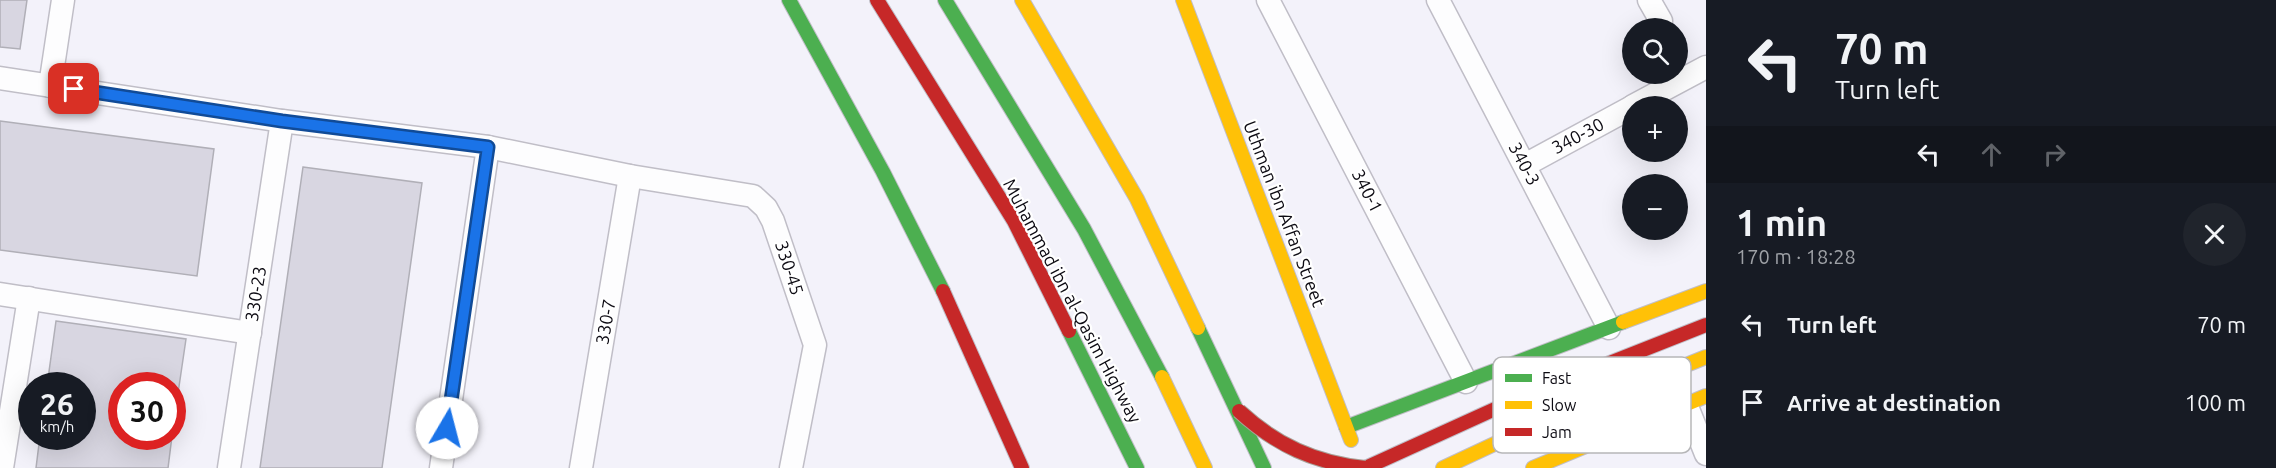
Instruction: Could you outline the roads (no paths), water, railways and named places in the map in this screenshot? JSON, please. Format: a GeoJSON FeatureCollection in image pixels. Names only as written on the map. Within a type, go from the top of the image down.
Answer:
{"type":"FeatureCollection","features":[{"type":"Feature","properties":{"kind":"main road"},"geometry":{"type":"LineString","coordinates":[[789,0],[911,225],[953,311],[1022,468]]}},
{"type":"Feature","properties":{"kind":"main road","name":"Muhammad ibn al-Qasim Highway"},"geometry":{"type":"LineString","coordinates":[[877,0],[1014,221],[1137,468]]}},
{"type":"Feature","properties":{"kind":"main road"},"geometry":{"type":"LineString","coordinates":[[945,0],[1069,202],[1170,388],[1205,468]]}},
{"type":"Feature","properties":{"kind":"main road"},"geometry":{"type":"LineString","coordinates":[[1022,0],[1137,199],[1264,468]]}},
{"type":"Feature","properties":{"kind":"main road","name":"Uthman ibn Affan Street"},"geometry":{"type":"LineString","coordinates":[[1184,0],[1348,433],[1466,382]]}},
{"type":"Feature","properties":{"kind":"main road"},"geometry":{"type":"LineString","coordinates":[[1532,357],[1706,291]]}},
{"type":"Feature","properties":{"kind":"main road"},"geometry":{"type":"LineString","coordinates":[[1625,357],[1706,325]]}},
{"type":"Feature","properties":{"kind":"main road"},"geometry":{"type":"LineString","coordinates":[[1691,363],[1706,357]]}},
{"type":"Feature","properties":{"kind":"main road"},"geometry":{"type":"LineString","coordinates":[[1466,382],[1493,372]]}},
{"type":"Feature","properties":{"kind":"main road"},"geometry":{"type":"LineString","coordinates":[[1239,411],[1274,442],[1295,453],[1341,466],[1365,468],[1493,410]]}},
{"type":"Feature","properties":{"kind":"main road"},"geometry":{"type":"LineString","coordinates":[[1443,468],[1493,445]]}},
{"type":"Feature","properties":{"kind":"main road"},"geometry":{"type":"LineString","coordinates":[[1533,468],[1569,453]]}},
{"type":"Feature","properties":{"kind":"street"},"geometry":{"type":"LineString","coordinates":[[50,86],[63,0]]}},
{"type":"Feature","properties":{"kind":"street","name":"340-1"},"geometry":{"type":"LineString","coordinates":[[1268,0],[1466,382]]}},
{"type":"Feature","properties":{"kind":"street","name":"340-3"},"geometry":{"type":"LineString","coordinates":[[1438,0],[1609,328]]}},
{"type":"Feature","properties":{"kind":"street"},"geometry":{"type":"LineString","coordinates":[[1649,0],[1659,18]]}},
{"type":"Feature","properties":{"kind":"street","name":"340-30"},"geometry":{"type":"LineString","coordinates":[[1653,96],[1706,67]]}},
{"type":"Feature","properties":{"kind":"street","name":"330-45"},"geometry":{"type":"LineString","coordinates":[[0,78],[282,121],[488,147],[630,177],[753,196],[766,208],[773,221],[815,345],[790,468]]}},
{"type":"Feature","properties":{"kind":"street","name":"340-30"},"geometry":{"type":"LineString","coordinates":[[1525,165],[1622,113]]}},
{"type":"Feature","properties":{"kind":"street","name":"330-23"},"geometry":{"type":"LineString","coordinates":[[229,468],[282,121]]}},
{"type":"Feature","properties":{"kind":"street"},"geometry":{"type":"LineString","coordinates":[[441,468],[488,147]]}},
{"type":"Feature","properties":{"kind":"street","name":"330-7"},"geometry":{"type":"LineString","coordinates":[[581,468],[630,177]]}},
{"type":"Feature","properties":{"kind":"street"},"geometry":{"type":"LineString","coordinates":[[0,294],[250,333]]}},
{"type":"Feature","properties":{"kind":"street"},"geometry":{"type":"LineString","coordinates":[[2,468],[29,298]]}},
{"type":"Feature","properties":{"kind":"street"},"geometry":{"type":"LineString","coordinates":[[1696,400],[1706,454]]}}]}
